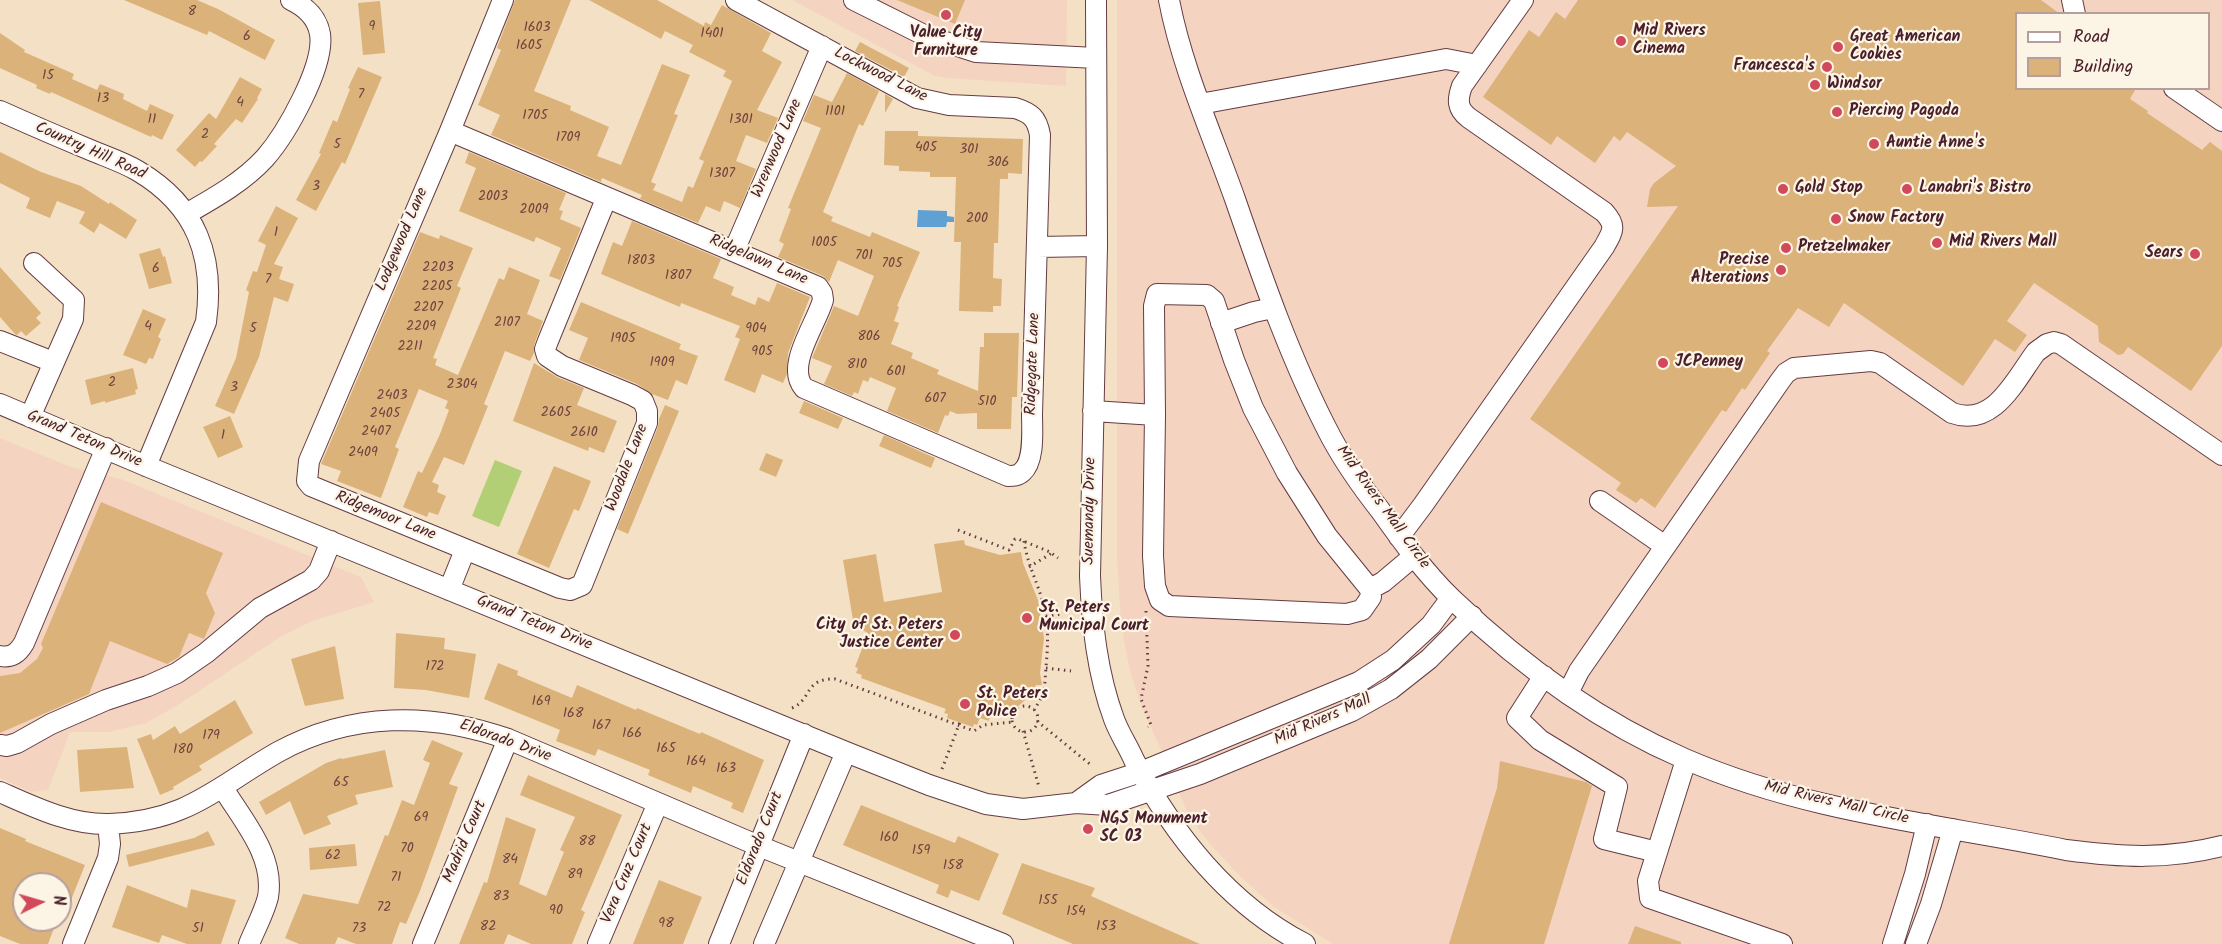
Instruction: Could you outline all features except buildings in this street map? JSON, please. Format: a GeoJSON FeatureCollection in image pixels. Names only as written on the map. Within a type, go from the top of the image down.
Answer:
{"type":"FeatureCollection","features":[{"type":"Feature","properties":{"kind":"street"},"geometry":{"type":"LineString","coordinates":[[186,214],[238,183],[264,159],[282,136],[297,111],[320,47],[320,34],[310,12],[291,0]]}},
{"type":"Feature","properties":{"kind":"street","name":"Lodgewood Lane"},"geometry":{"type":"LineString","coordinates":[[307,481],[309,462],[450,131],[503,0]]}},
{"type":"Feature","properties":{"kind":"street","name":"Lockwood Lane"},"geometry":{"type":"LineString","coordinates":[[736,0],[917,98],[949,105],[1015,108],[1026,111],[1034,117]]}},
{"type":"Feature","properties":{"kind":"street"},"geometry":{"type":"LineString","coordinates":[[854,0],[924,34],[975,52],[1096,58]]}},
{"type":"Feature","properties":{"kind":"street","name":"Suemandy Drive"},"geometry":{"type":"LineString","coordinates":[[1096,0],[1096,246],[1090,576],[1094,634],[1104,684],[1114,720],[1141,772],[1174,826],[1221,881],[1252,910],[1305,944]]}},
{"type":"Feature","properties":{"kind":"street","name":"Mid Rivers Mall Circle"},"geometry":{"type":"LineString","coordinates":[[1170,0],[1180,45],[1273,308],[1306,387],[1332,440],[1362,487],[1414,556],[1451,598],[1519,658],[1620,726],[1686,760],[1755,786],[1814,803],[2066,850],[2132,857],[2173,856],[2222,846]]}},
{"type":"Feature","properties":{"kind":"street"},"geometry":{"type":"LineString","coordinates":[[1399,537],[1424,506],[1599,255],[1613,228],[1611,220],[1604,212],[1469,118],[1459,108],[1458,99],[1462,86],[1522,0]]}},
{"type":"Feature","properties":{"kind":"street","name":"Wrenwood Lane"},"geometry":{"type":"LineString","coordinates":[[734,251],[822,46]]}},
{"type":"Feature","properties":{"kind":"street"},"geometry":{"type":"LineString","coordinates":[[1200,104],[1446,59],[1477,65]]}},
{"type":"Feature","properties":{"kind":"street"},"geometry":{"type":"LineString","coordinates":[[2177,90],[2222,121]]}},
{"type":"Feature","properties":{"kind":"street","name":"Country Hill Road"},"geometry":{"type":"LineString","coordinates":[[0,111],[136,170],[173,197],[197,233],[209,275],[206,322],[146,466]]}},
{"type":"Feature","properties":{"kind":"street","name":"Ridgegate Lane"},"geometry":{"type":"LineString","coordinates":[[1017,475],[1024,471],[1031,441],[1040,135],[1034,117]]}},
{"type":"Feature","properties":{"kind":"street","name":"Ridgelawn Lane"},"geometry":{"type":"LineString","coordinates":[[450,131],[818,287],[823,300],[798,362],[799,382],[804,388],[1008,476],[1017,475]]}},
{"type":"Feature","properties":{"kind":"street","name":"Woodale Lane"},"geometry":{"type":"LineString","coordinates":[[577,588],[582,585],[647,423],[647,411],[643,401],[562,366],[547,356],[545,349],[606,199]]}},
{"type":"Feature","properties":{"kind":"street"},"geometry":{"type":"LineString","coordinates":[[1037,247],[1096,246]]}},
{"type":"Feature","properties":{"kind":"street"},"geometry":{"type":"LineString","coordinates":[[30,417],[73,320],[74,300],[34,263]]}},
{"type":"Feature","properties":{"kind":"street"},"geometry":{"type":"LineString","coordinates":[[1157,294],[1207,295],[1214,300],[1253,408],[1287,473],[1327,536],[1370,589],[1371,597],[1362,610],[1347,614],[1169,606],[1160,600],[1155,586],[1153,556],[1155,415],[1154,306],[1157,294]]}},
{"type":"Feature","properties":{"kind":"street"},"geometry":{"type":"LineString","coordinates":[[1221,323],[1273,308]]}},
{"type":"Feature","properties":{"kind":"street"},"geometry":{"type":"LineString","coordinates":[[0,341],[53,362]]}},
{"type":"Feature","properties":{"kind":"street"},"geometry":{"type":"LineString","coordinates":[[1568,693],[1579,671],[1665,546],[1780,381],[1794,368],[1871,361],[1880,363],[1952,413],[1972,416],[1981,415],[1995,407],[2036,352],[2043,346],[2054,342],[2077,354],[2222,455]]}},
{"type":"Feature","properties":{"kind":"street","name":"Grand Teton Drive"},"geometry":{"type":"LineString","coordinates":[[0,405],[929,785],[986,804],[1023,809],[1076,803],[1108,805],[1152,791]]}},
{"type":"Feature","properties":{"kind":"street"},"geometry":{"type":"LineString","coordinates":[[1093,411],[1155,415]]}},
{"type":"Feature","properties":{"kind":"street"},"geometry":{"type":"LineString","coordinates":[[0,656],[18,653],[24,643],[106,448]]}},
{"type":"Feature","properties":{"kind":"street","name":"Ridgemoor Lane"},"geometry":{"type":"LineString","coordinates":[[307,481],[319,490],[560,588],[570,590],[577,588]]}},
{"type":"Feature","properties":{"kind":"street"},"geometry":{"type":"LineString","coordinates":[[1600,501],[1665,546]]}},
{"type":"Feature","properties":{"kind":"street"},"geometry":{"type":"LineString","coordinates":[[0,745],[17,743],[51,724],[177,673],[206,653],[260,608],[311,580],[319,571],[331,541]]}},
{"type":"Feature","properties":{"kind":"street"},"geometry":{"type":"LineString","coordinates":[[449,590],[465,550]]}},
{"type":"Feature","properties":{"kind":"street"},"geometry":{"type":"LineString","coordinates":[[1370,589],[1383,582],[1414,556]]}},
{"type":"Feature","properties":{"kind":"street","name":"Mid Rivers Mall"},"geometry":{"type":"LineString","coordinates":[[1141,772],[1359,682],[1401,653],[1431,625],[1451,598]]}},
{"type":"Feature","properties":{"kind":"street","name":"Mid Rivers Mall"},"geometry":{"type":"LineString","coordinates":[[1152,791],[1352,711],[1391,689],[1429,659],[1472,616]]}},
{"type":"Feature","properties":{"kind":"street"},"geometry":{"type":"LineString","coordinates":[[1544,676],[1517,718],[1540,740],[1617,787],[1604,839],[1657,852]]}},
{"type":"Feature","properties":{"kind":"street","name":"Eldorado Drive"},"geometry":{"type":"LineString","coordinates":[[0,792],[46,812],[87,823],[108,824],[161,818],[183,810],[280,752],[313,736],[368,722],[398,720],[453,723],[508,739],[980,940],[1003,944]]}},
{"type":"Feature","properties":{"kind":"street","name":"Eldorado Court"},"geometry":{"type":"LineString","coordinates":[[719,944],[804,734]]}},
{"type":"Feature","properties":{"kind":"street","name":"Madrid Court"},"geometry":{"type":"LineString","coordinates":[[423,944],[508,739]]}},
{"type":"Feature","properties":{"kind":"street"},"geometry":{"type":"LineString","coordinates":[[764,944],[846,752]]}},
{"type":"Feature","properties":{"kind":"street"},"geometry":{"type":"LineString","coordinates":[[1686,760],[1648,881],[1650,898],[1782,944]]}},
{"type":"Feature","properties":{"kind":"street","name":"Grand Teton Drive"},"geometry":{"type":"LineString","coordinates":[[1076,803],[1101,785],[1141,772]]}},
{"type":"Feature","properties":{"kind":"street"},"geometry":{"type":"LineString","coordinates":[[223,788],[255,838],[268,870],[267,898],[249,944]]}},
{"type":"Feature","properties":{"kind":"street","name":"Vera Cruz Court"},"geometry":{"type":"LineString","coordinates":[[598,944],[658,803]]}},
{"type":"Feature","properties":{"kind":"street"},"geometry":{"type":"LineString","coordinates":[[74,944],[108,858],[110,844],[108,824]]}},
{"type":"Feature","properties":{"kind":"street"},"geometry":{"type":"LineString","coordinates":[[1893,944],[1915,874],[1927,824]]}},
{"type":"Feature","properties":{"kind":"street"},"geometry":{"type":"LineString","coordinates":[[1916,944],[1931,904],[1953,829]]}},
{"type":"Feature","properties":{"kind":"path"},"geometry":{"type":"LineString","coordinates":[[958,530],[1009,550],[1015,539],[1024,541],[1058,558]]}},
{"type":"Feature","properties":{"kind":"path"},"geometry":{"type":"LineString","coordinates":[[1024,541],[1029,567],[1035,577],[1046,616],[1048,642],[1046,690],[1034,710],[1037,721],[1091,765]]}},
{"type":"Feature","properties":{"kind":"path"},"geometry":{"type":"LineString","coordinates":[[1029,567],[1052,553]]}},
{"type":"Feature","properties":{"kind":"path"},"geometry":{"type":"LineString","coordinates":[[1040,617],[1062,614]]}},
{"type":"Feature","properties":{"kind":"path"},"geometry":{"type":"LineString","coordinates":[[1046,668],[1071,671]]}},
{"type":"Feature","properties":{"kind":"path"},"geometry":{"type":"LineString","coordinates":[[792,708],[797,706],[820,680],[835,679],[959,724],[974,732],[983,725],[1013,722]]}},
{"type":"Feature","properties":{"kind":"path"},"geometry":{"type":"LineString","coordinates":[[1034,710],[1026,706],[1017,708],[1013,722],[1015,727],[1023,731],[1033,728],[1037,721]]}},
{"type":"Feature","properties":{"kind":"path"},"geometry":{"type":"LineString","coordinates":[[942,769],[959,724]]}},
{"type":"Feature","properties":{"kind":"path"},"geometry":{"type":"LineString","coordinates":[[1023,731],[1039,787]]}},
{"type":"Feature","properties":{"kind":"shaded area"},"geometry":{"type":"Polygon","coordinates":[[[792,0],[1067,0],[1066,86],[935,76],[792,0]]]}},
{"type":"Feature","properties":{"kind":"shaded area"},"geometry":{"type":"Polygon","coordinates":[[[1117,0],[2222,0],[2222,944],[1333,944],[1274,907],[1209,843],[1189,816],[1139,699],[1130,671],[1121,625],[1117,558],[1117,0]]]}},
{"type":"Feature","properties":{"kind":"shaded area"},"geometry":{"type":"Polygon","coordinates":[[[0,438],[71,467],[121,479],[361,577],[374,602],[312,621],[280,637],[178,705],[146,723],[109,732],[70,732],[48,790],[31,792],[0,778],[0,438]]]}},
{"type":"Feature","properties":{"kind":"green space"},"geometry":{"type":"Polygon","coordinates":[[[495,460],[522,471],[499,527],[472,516],[495,460]]]}},
{"type":"Feature","properties":{"kind":"water"},"geometry":{"type":"Polygon","coordinates":[[[918,210],[947,211],[947,216],[954,217],[954,222],[947,222],[946,227],[917,227],[918,210]]]}},
{"type":"Feature","properties":{"kind":"place","name":"Value City Furniture"},"geometry":{"type":"Point","coordinates":[946,15]}},
{"type":"Feature","properties":{"kind":"place","name":"Mid Rivers Cinema"},"geometry":{"type":"Point","coordinates":[1621,41]}},
{"type":"Feature","properties":{"kind":"place","name":"Great American Cookies"},"geometry":{"type":"Point","coordinates":[1838,47]}},
{"type":"Feature","properties":{"kind":"place","name":"Francesca's"},"geometry":{"type":"Point","coordinates":[1827,67]}},
{"type":"Feature","properties":{"kind":"place","name":"Windsor"},"geometry":{"type":"Point","coordinates":[1815,85]}},
{"type":"Feature","properties":{"kind":"place","name":"Piercing Pagoda"},"geometry":{"type":"Point","coordinates":[1837,112]}},
{"type":"Feature","properties":{"kind":"place","name":"Auntie Anne's"},"geometry":{"type":"Point","coordinates":[1874,144]}},
{"type":"Feature","properties":{"kind":"place","name":"Gold Stop"},"geometry":{"type":"Point","coordinates":[1783,189]}},
{"type":"Feature","properties":{"kind":"place","name":"Lanabri's Bistro"},"geometry":{"type":"Point","coordinates":[1907,189]}},
{"type":"Feature","properties":{"kind":"place","name":"Snow Factory"},"geometry":{"type":"Point","coordinates":[1836,219]}},
{"type":"Feature","properties":{"kind":"place","name":"Mid Rivers Mall"},"geometry":{"type":"Point","coordinates":[1937,243]}},
{"type":"Feature","properties":{"kind":"place","name":"Pretzelmaker"},"geometry":{"type":"Point","coordinates":[1786,248]}},
{"type":"Feature","properties":{"kind":"place","name":"Sears"},"geometry":{"type":"Point","coordinates":[2195,254]}},
{"type":"Feature","properties":{"kind":"place","name":"Precise Alterations"},"geometry":{"type":"Point","coordinates":[1781,270]}},
{"type":"Feature","properties":{"kind":"place","name":"JCPenney"},"geometry":{"type":"Point","coordinates":[1663,363]}},
{"type":"Feature","properties":{"kind":"place","name":"St. Peters Municipal Court"},"geometry":{"type":"Point","coordinates":[1027,618]}},
{"type":"Feature","properties":{"kind":"place","name":"City of St. Peters Justice Center"},"geometry":{"type":"Point","coordinates":[955,635]}},
{"type":"Feature","properties":{"kind":"place","name":"St. Peters Police"},"geometry":{"type":"Point","coordinates":[965,704]}},
{"type":"Feature","properties":{"kind":"place","name":"NGS Monument SC 03"},"geometry":{"type":"Point","coordinates":[1088,829]}}]}
